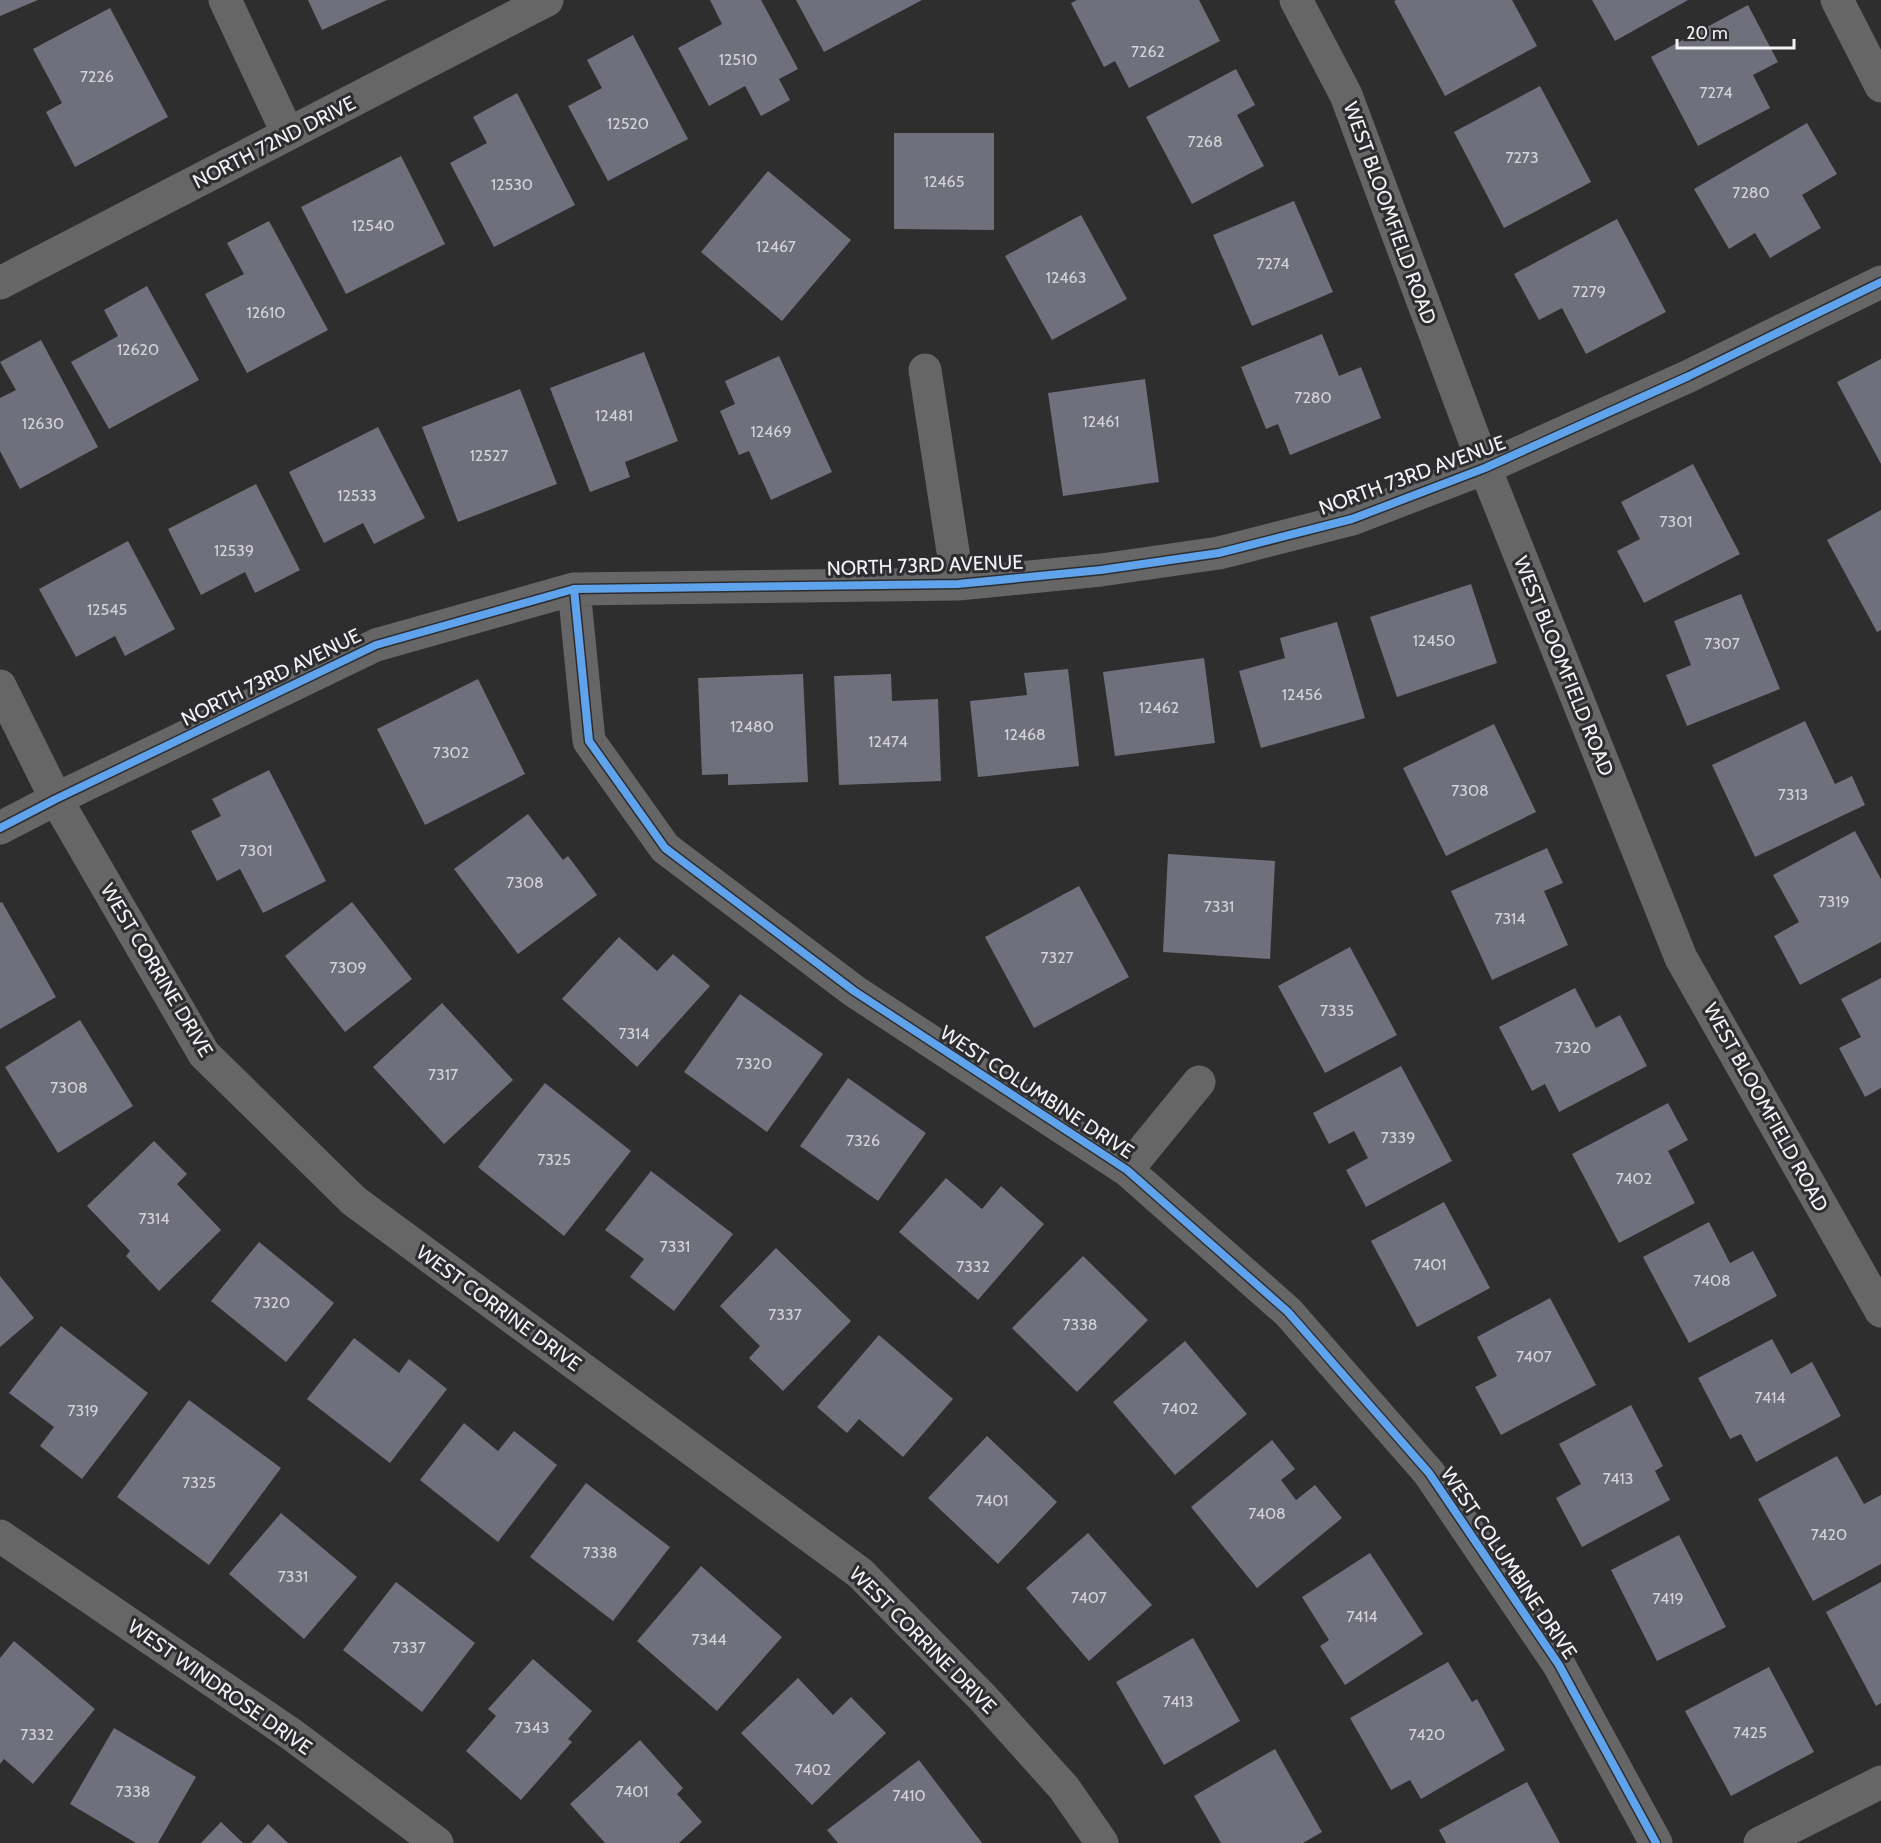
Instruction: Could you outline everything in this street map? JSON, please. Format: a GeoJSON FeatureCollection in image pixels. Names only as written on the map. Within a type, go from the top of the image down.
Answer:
{"type":"FeatureCollection","features":[{"type":"Feature","properties":{"kind":"street"},"geometry":{"type":"LineString","coordinates":[[225,0],[288,134]]}},
{"type":"Feature","properties":{"kind":"street","name":"NORTH 72ND DRIVE"},"geometry":{"type":"LineString","coordinates":[[0,283],[547,0]]}},
{"type":"Feature","properties":{"kind":"street","name":"WEST BLOOMFIELD ROAD"},"geometry":{"type":"LineString","coordinates":[[1296,0],[1346,95],[1485,468],[1682,957],[1881,1311]]}},
{"type":"Feature","properties":{"kind":"street"},"geometry":{"type":"LineString","coordinates":[[1837,0],[1881,86]]}},
{"type":"Feature","properties":{"kind":"street","name":"NORTH 73RD AVENUE"},"geometry":{"type":"LineString","coordinates":[[0,828],[376,645],[574,589],[958,584],[1101,570],[1219,554],[1352,519],[1485,468],[1689,376],[1881,282]]}},
{"type":"Feature","properties":{"kind":"street","name":"NORTH 73RD AVENUE"},"geometry":{"type":"LineString","coordinates":[[925,370],[958,584]]}},
{"type":"Feature","properties":{"kind":"street","name":"WEST COLUMBINE DRIVE"},"geometry":{"type":"LineString","coordinates":[[574,589],[589,741],[665,848],[854,991],[1127,1170],[1288,1312],[1429,1473],[1559,1665],[1656,1843]]}},
{"type":"Feature","properties":{"kind":"street","name":"WEST CORRINE DRIVE"},"geometry":{"type":"LineString","coordinates":[[0,686],[56,799],[204,1054],[354,1202],[860,1573],[983,1698],[1064,1788],[1101,1843]]}},
{"type":"Feature","properties":{"kind":"street","name":"WEST COLUMBINE DRIVE"},"geometry":{"type":"LineString","coordinates":[[1127,1170],[1199,1082]]}},
{"type":"Feature","properties":{"kind":"street","name":"WEST WINDROSE DRIVE"},"geometry":{"type":"LineString","coordinates":[[0,1536],[291,1734],[437,1843]]}},
{"type":"Feature","properties":{"kind":"street"},"geometry":{"type":"LineString","coordinates":[[1760,1843],[1881,1782]]}},
{"type":"Feature","properties":{"kind":"building"},"geometry":{"type":"Polygon","coordinates":[[[0,0],[38,0],[0,16],[0,0]]]}},
{"type":"Feature","properties":{"kind":"building"},"geometry":{"type":"Polygon","coordinates":[[[308,0],[387,0],[322,30],[308,0]]]}},
{"type":"Feature","properties":{"kind":"building"},"geometry":{"type":"Polygon","coordinates":[[[710,0],[761,0],[798,69],[779,79],[790,100],[761,116],[745,86],[709,106],[678,48],[722,24],[710,0]]]}},
{"type":"Feature","properties":{"kind":"building"},"geometry":{"type":"Polygon","coordinates":[[[796,0],[922,0],[824,52],[796,0]]]}},
{"type":"Feature","properties":{"kind":"building"},"geometry":{"type":"Polygon","coordinates":[[[1077,0],[1199,0],[1220,41],[1129,88],[1115,61],[1104,67],[1071,3],[1077,0]]]}},
{"type":"Feature","properties":{"kind":"building"},"geometry":{"type":"Polygon","coordinates":[[[1512,0],[1537,46],[1445,96],[1394,1],[1512,0]]]}},
{"type":"Feature","properties":{"kind":"building"},"geometry":{"type":"Polygon","coordinates":[[[1592,0],[1688,0],[1615,41],[1592,0]]]}},
{"type":"Feature","properties":{"kind":"building"},"geometry":{"type":"Polygon","coordinates":[[[1748,5],[1778,62],[1753,75],[1770,108],[1698,146],[1651,57],[1748,5]]]}},
{"type":"Feature","properties":{"kind":"building"},"geometry":{"type":"Polygon","coordinates":[[[110,8],[168,117],[75,167],[46,112],[62,103],[33,49],[110,8]]]}},
{"type":"Feature","properties":{"kind":"building"},"geometry":{"type":"Polygon","coordinates":[[[633,35],[688,139],[608,181],[568,106],[602,88],[587,60],[633,35]]]}},
{"type":"Feature","properties":{"kind":"building"},"geometry":{"type":"Polygon","coordinates":[[[1236,69],[1255,105],[1237,115],[1264,166],[1192,204],[1146,117],[1236,69]]]}},
{"type":"Feature","properties":{"kind":"building"},"geometry":{"type":"Polygon","coordinates":[[[1540,86],[1591,182],[1504,228],[1454,132],[1540,86]]]}},
{"type":"Feature","properties":{"kind":"building"},"geometry":{"type":"Polygon","coordinates":[[[517,93],[575,205],[494,247],[450,163],[487,143],[473,117],[517,93]]]}},
{"type":"Feature","properties":{"kind":"building"},"geometry":{"type":"Polygon","coordinates":[[[1807,123],[1837,174],[1802,195],[1821,228],[1770,258],[1755,233],[1729,249],[1694,189],[1807,123]]]}},
{"type":"Feature","properties":{"kind":"building"},"geometry":{"type":"Polygon","coordinates":[[[894,133],[994,133],[994,230],[894,229],[894,133]]]}},
{"type":"Feature","properties":{"kind":"building"},"geometry":{"type":"Polygon","coordinates":[[[401,156],[445,244],[346,294],[301,207],[401,156]]]}},
{"type":"Feature","properties":{"kind":"building"},"geometry":{"type":"Polygon","coordinates":[[[768,171],[851,240],[782,321],[701,252],[768,171]]]}},
{"type":"Feature","properties":{"kind":"building"},"geometry":{"type":"Polygon","coordinates":[[[1294,201],[1333,292],[1252,326],[1213,235],[1294,201]]]}},
{"type":"Feature","properties":{"kind":"building"},"geometry":{"type":"Polygon","coordinates":[[[1081,215],[1127,299],[1052,340],[1005,256],[1081,215]]]}},
{"type":"Feature","properties":{"kind":"building"},"geometry":{"type":"Polygon","coordinates":[[[1617,219],[1666,312],[1586,354],[1562,308],[1539,320],[1514,274],[1617,219]]]}},
{"type":"Feature","properties":{"kind":"building"},"geometry":{"type":"Polygon","coordinates":[[[269,221],[328,330],[247,373],[205,294],[244,274],[227,243],[269,221]]]}},
{"type":"Feature","properties":{"kind":"building"},"geometry":{"type":"Polygon","coordinates":[[[147,286],[199,380],[109,429],[71,362],[118,336],[104,310],[147,286]]]}},
{"type":"Feature","properties":{"kind":"building"},"geometry":{"type":"Polygon","coordinates":[[[1322,334],[1339,376],[1361,367],[1381,418],[1290,455],[1278,424],[1266,429],[1241,367],[1322,334]]]}},
{"type":"Feature","properties":{"kind":"building"},"geometry":{"type":"Polygon","coordinates":[[[41,340],[98,447],[20,489],[0,451],[0,398],[16,390],[0,362],[41,340]]]}},
{"type":"Feature","properties":{"kind":"building"},"geometry":{"type":"Polygon","coordinates":[[[644,352],[678,441],[625,462],[630,477],[590,492],[550,388],[644,352]]]}},
{"type":"Feature","properties":{"kind":"building"},"geometry":{"type":"Polygon","coordinates":[[[779,356],[832,472],[771,500],[749,451],[739,455],[720,411],[735,404],[725,381],[779,356]]]}},
{"type":"Feature","properties":{"kind":"building"},"geometry":{"type":"Polygon","coordinates":[[[1881,359],[1881,464],[1837,382],[1881,359]]]}},
{"type":"Feature","properties":{"kind":"building"},"geometry":{"type":"Polygon","coordinates":[[[1145,379],[1159,482],[1063,496],[1048,393],[1145,379]]]}},
{"type":"Feature","properties":{"kind":"building"},"geometry":{"type":"Polygon","coordinates":[[[520,389],[557,484],[458,522],[422,427],[520,389]]]}},
{"type":"Feature","properties":{"kind":"building"},"geometry":{"type":"Polygon","coordinates":[[[378,427],[425,518],[374,544],[363,523],[324,543],[289,472],[378,427]]]}},
{"type":"Feature","properties":{"kind":"building"},"geometry":{"type":"Polygon","coordinates":[[[1693,464],[1740,554],[1644,603],[1617,551],[1640,539],[1621,502],[1693,464]]]}},
{"type":"Feature","properties":{"kind":"building"},"geometry":{"type":"Polygon","coordinates":[[[256,484],[300,570],[255,593],[245,572],[201,595],[168,529],[256,484]]]}},
{"type":"Feature","properties":{"kind":"building"},"geometry":{"type":"Polygon","coordinates":[[[1881,510],[1881,630],[1877,632],[1827,540],[1881,510]]]}},
{"type":"Feature","properties":{"kind":"building"},"geometry":{"type":"Polygon","coordinates":[[[128,541],[175,629],[125,656],[115,636],[76,657],[39,589],[128,541]]]}},
{"type":"Feature","properties":{"kind":"building"},"geometry":{"type":"Polygon","coordinates":[[[1471,584],[1497,663],[1397,697],[1370,617],[1471,584]]]}},
{"type":"Feature","properties":{"kind":"building"},"geometry":{"type":"Polygon","coordinates":[[[1741,594],[1780,689],[1687,726],[1666,675],[1691,665],[1674,621],[1741,594]]]}},
{"type":"Feature","properties":{"kind":"building"},"geometry":{"type":"Polygon","coordinates":[[[1337,622],[1365,718],[1261,748],[1239,671],[1285,658],[1280,638],[1337,622]]]}},
{"type":"Feature","properties":{"kind":"building"},"geometry":{"type":"Polygon","coordinates":[[[1204,658],[1215,743],[1115,756],[1103,672],[1204,658]]]}},
{"type":"Feature","properties":{"kind":"building"},"geometry":{"type":"Polygon","coordinates":[[[1068,669],[1079,766],[978,777],[970,701],[1027,695],[1024,673],[1068,669]]]}},
{"type":"Feature","properties":{"kind":"building"},"geometry":{"type":"Polygon","coordinates":[[[803,674],[808,782],[728,785],[728,774],[702,775],[698,678],[803,674]]]}},
{"type":"Feature","properties":{"kind":"building"},"geometry":{"type":"Polygon","coordinates":[[[891,674],[892,701],[938,699],[941,781],[839,785],[834,676],[891,674]]]}},
{"type":"Feature","properties":{"kind":"building"},"geometry":{"type":"Polygon","coordinates":[[[478,679],[525,774],[425,825],[377,729],[478,679]]]}},
{"type":"Feature","properties":{"kind":"building"},"geometry":{"type":"Polygon","coordinates":[[[1805,721],[1835,784],[1852,776],[1865,805],[1755,857],[1712,765],[1805,721]]]}},
{"type":"Feature","properties":{"kind":"building"},"geometry":{"type":"Polygon","coordinates":[[[1494,724],[1536,812],[1446,856],[1403,768],[1494,724]]]}},
{"type":"Feature","properties":{"kind":"building"},"geometry":{"type":"Polygon","coordinates":[[[269,770],[326,881],[263,913],[240,869],[217,881],[191,831],[221,816],[212,799],[269,770]]]}},
{"type":"Feature","properties":{"kind":"building"},"geometry":{"type":"Polygon","coordinates":[[[528,814],[563,860],[568,856],[597,895],[518,954],[454,869],[528,814]]]}},
{"type":"Feature","properties":{"kind":"building"},"geometry":{"type":"Polygon","coordinates":[[[1855,831],[1881,879],[1881,942],[1800,985],[1774,936],[1799,922],[1773,875],[1855,831]]]}},
{"type":"Feature","properties":{"kind":"building"},"geometry":{"type":"Polygon","coordinates":[[[1547,848],[1563,883],[1544,891],[1568,945],[1492,980],[1451,891],[1547,848]]]}},
{"type":"Feature","properties":{"kind":"building"},"geometry":{"type":"Polygon","coordinates":[[[1168,854],[1275,861],[1270,959],[1163,952],[1168,854]]]}},
{"type":"Feature","properties":{"kind":"building"},"geometry":{"type":"Polygon","coordinates":[[[1079,886],[1129,977],[1034,1028],[985,937],[1079,886]]]}},
{"type":"Feature","properties":{"kind":"building"},"geometry":{"type":"Polygon","coordinates":[[[2,902],[56,997],[0,1029],[0,903],[2,902]]]}},
{"type":"Feature","properties":{"kind":"building"},"geometry":{"type":"Polygon","coordinates":[[[352,902],[412,979],[345,1032],[285,956],[352,902]]]}},
{"type":"Feature","properties":{"kind":"building"},"geometry":{"type":"Polygon","coordinates":[[[619,937],[657,971],[673,954],[710,986],[637,1067],[562,999],[619,937]]]}},
{"type":"Feature","properties":{"kind":"building"},"geometry":{"type":"Polygon","coordinates":[[[1350,947],[1397,1035],[1325,1073],[1278,986],[1350,947]]]}},
{"type":"Feature","properties":{"kind":"building"},"geometry":{"type":"Polygon","coordinates":[[[1881,978],[1881,1088],[1865,1097],[1839,1048],[1861,1037],[1841,999],[1881,978]]]}},
{"type":"Feature","properties":{"kind":"building"},"geometry":{"type":"Polygon","coordinates":[[[1575,988],[1596,1028],[1620,1015],[1647,1066],[1559,1112],[1545,1084],[1532,1091],[1499,1027],[1575,988]]]}},
{"type":"Feature","properties":{"kind":"building"},"geometry":{"type":"Polygon","coordinates":[[[740,994],[823,1054],[767,1132],[684,1072],[740,994]]]}},
{"type":"Feature","properties":{"kind":"building"},"geometry":{"type":"Polygon","coordinates":[[[442,1003],[513,1080],[444,1144],[373,1067],[442,1003]]]}},
{"type":"Feature","properties":{"kind":"building"},"geometry":{"type":"Polygon","coordinates":[[[80,1020],[133,1106],[58,1153],[5,1067],[80,1020]]]}},
{"type":"Feature","properties":{"kind":"building"},"geometry":{"type":"Polygon","coordinates":[[[1401,1066],[1452,1161],[1366,1207],[1346,1170],[1368,1158],[1354,1131],[1329,1144],[1313,1113],[1401,1066]]]}},
{"type":"Feature","properties":{"kind":"building"},"geometry":{"type":"Polygon","coordinates":[[[848,1078],[926,1133],[878,1201],[800,1146],[848,1078]]]}},
{"type":"Feature","properties":{"kind":"building"},"geometry":{"type":"Polygon","coordinates":[[[545,1083],[631,1151],[564,1236],[478,1167],[545,1083]]]}},
{"type":"Feature","properties":{"kind":"building"},"geometry":{"type":"Polygon","coordinates":[[[1668,1103],[1688,1140],[1668,1151],[1695,1203],[1619,1243],[1572,1154],[1668,1103]]]}},
{"type":"Feature","properties":{"kind":"building"},"geometry":{"type":"Polygon","coordinates":[[[154,1141],[187,1174],[177,1184],[221,1230],[159,1291],[126,1256],[130,1251],[87,1206],[154,1141]]]}},
{"type":"Feature","properties":{"kind":"building"},"geometry":{"type":"Polygon","coordinates":[[[651,1171],[733,1234],[674,1311],[630,1277],[644,1259],[605,1230],[651,1171]]]}},
{"type":"Feature","properties":{"kind":"building"},"geometry":{"type":"Polygon","coordinates":[[[946,1178],[982,1209],[1001,1186],[1044,1224],[978,1300],[899,1232],[946,1178]]]}},
{"type":"Feature","properties":{"kind":"building"},"geometry":{"type":"Polygon","coordinates":[[[1444,1202],[1490,1288],[1417,1327],[1371,1241],[1444,1202]]]}},
{"type":"Feature","properties":{"kind":"building"},"geometry":{"type":"Polygon","coordinates":[[[1709,1222],[1730,1263],[1753,1251],[1777,1296],[1689,1343],[1643,1257],[1709,1222]]]}},
{"type":"Feature","properties":{"kind":"building"},"geometry":{"type":"Polygon","coordinates":[[[259,1242],[334,1303],[286,1362],[211,1301],[259,1242]]]}},
{"type":"Feature","properties":{"kind":"building"},"geometry":{"type":"Polygon","coordinates":[[[776,1248],[851,1321],[783,1391],[749,1358],[760,1346],[720,1306],[776,1248]]]}},
{"type":"Feature","properties":{"kind":"building"},"geometry":{"type":"Polygon","coordinates":[[[1083,1256],[1148,1320],[1077,1392],[1012,1328],[1083,1256]]]}},
{"type":"Feature","properties":{"kind":"building"},"geometry":{"type":"Polygon","coordinates":[[[0,1276],[34,1318],[0,1347],[0,1276]]]}},
{"type":"Feature","properties":{"kind":"building"},"geometry":{"type":"Polygon","coordinates":[[[1550,1298],[1596,1385],[1501,1435],[1475,1387],[1497,1376],[1477,1337],[1550,1298]]]}},
{"type":"Feature","properties":{"kind":"building"},"geometry":{"type":"Polygon","coordinates":[[[61,1326],[148,1393],[82,1479],[40,1446],[54,1427],[9,1393],[61,1326]]]}},
{"type":"Feature","properties":{"kind":"building"},"geometry":{"type":"Polygon","coordinates":[[[879,1335],[953,1399],[903,1457],[859,1419],[847,1433],[817,1407],[879,1335]]]}},
{"type":"Feature","properties":{"kind":"building"},"geometry":{"type":"Polygon","coordinates":[[[354,1338],[399,1373],[409,1359],[447,1389],[390,1463],[307,1399],[354,1338]]]}},
{"type":"Feature","properties":{"kind":"building"},"geometry":{"type":"Polygon","coordinates":[[[1772,1339],[1791,1374],[1812,1362],[1841,1416],[1756,1462],[1741,1434],[1730,1439],[1698,1378],[1772,1339]]]}},
{"type":"Feature","properties":{"kind":"building"},"geometry":{"type":"Polygon","coordinates":[[[1185,1341],[1247,1414],[1175,1475],[1113,1402],[1185,1341]]]}},
{"type":"Feature","properties":{"kind":"building"},"geometry":{"type":"Polygon","coordinates":[[[189,1400],[281,1468],[209,1565],[117,1497],[189,1400]]]}},
{"type":"Feature","properties":{"kind":"building"},"geometry":{"type":"Polygon","coordinates":[[[1631,1405],[1663,1466],[1655,1471],[1670,1500],[1582,1547],[1556,1498],[1581,1484],[1559,1444],[1631,1405]]]}},
{"type":"Feature","properties":{"kind":"building"},"geometry":{"type":"Polygon","coordinates":[[[464,1423],[498,1451],[514,1431],[557,1465],[498,1542],[420,1480],[464,1423]]]}},
{"type":"Feature","properties":{"kind":"building"},"geometry":{"type":"Polygon","coordinates":[[[987,1436],[1057,1502],[998,1564],[928,1498],[987,1436]]]}},
{"type":"Feature","properties":{"kind":"building"},"geometry":{"type":"Polygon","coordinates":[[[1272,1440],[1295,1469],[1281,1480],[1296,1500],[1315,1485],[1342,1518],[1257,1588],[1191,1507],[1272,1440]]]}},
{"type":"Feature","properties":{"kind":"building"},"geometry":{"type":"Polygon","coordinates":[[[1837,1456],[1864,1504],[1881,1495],[1881,1564],[1813,1601],[1758,1499],[1837,1456]]]}},
{"type":"Feature","properties":{"kind":"building"},"geometry":{"type":"Polygon","coordinates":[[[586,1483],[670,1547],[613,1621],[530,1557],[586,1483]]]}},
{"type":"Feature","properties":{"kind":"building"},"geometry":{"type":"Polygon","coordinates":[[[281,1513],[357,1577],[304,1639],[229,1574],[281,1513]]]}},
{"type":"Feature","properties":{"kind":"building"},"geometry":{"type":"Polygon","coordinates":[[[1088,1533],[1152,1605],[1089,1661],[1026,1588],[1088,1533]]]}},
{"type":"Feature","properties":{"kind":"building"},"geometry":{"type":"Polygon","coordinates":[[[1679,1535],[1726,1627],[1657,1661],[1611,1570],[1679,1535]]]}},
{"type":"Feature","properties":{"kind":"building"},"geometry":{"type":"Polygon","coordinates":[[[1370,1553],[1423,1634],[1345,1685],[1320,1646],[1329,1640],[1302,1597],[1370,1553]]]}},
{"type":"Feature","properties":{"kind":"building"},"geometry":{"type":"Polygon","coordinates":[[[701,1566],[782,1637],[717,1711],[637,1641],[701,1566]]]}},
{"type":"Feature","properties":{"kind":"building"},"geometry":{"type":"Polygon","coordinates":[[[396,1582],[475,1643],[422,1712],[343,1650],[396,1582]]]}},
{"type":"Feature","properties":{"kind":"building"},"geometry":{"type":"Polygon","coordinates":[[[1881,1582],[1881,1703],[1876,1706],[1826,1612],[1881,1582]]]}},
{"type":"Feature","properties":{"kind":"building"},"geometry":{"type":"Polygon","coordinates":[[[1193,1638],[1240,1721],[1164,1765],[1116,1682],[1193,1638]]]}},
{"type":"Feature","properties":{"kind":"building"},"geometry":{"type":"Polygon","coordinates":[[[14,1641],[95,1709],[33,1784],[4,1759],[0,1764],[0,1658],[14,1641]]]}},
{"type":"Feature","properties":{"kind":"building"},"geometry":{"type":"Polygon","coordinates":[[[533,1659],[592,1711],[568,1739],[572,1742],[521,1800],[466,1751],[496,1716],[488,1709],[533,1659]]]}},
{"type":"Feature","properties":{"kind":"building"},"geometry":{"type":"Polygon","coordinates":[[[1448,1662],[1472,1702],[1477,1699],[1505,1750],[1421,1799],[1410,1780],[1391,1790],[1350,1718],[1448,1662]]]}},
{"type":"Feature","properties":{"kind":"building"},"geometry":{"type":"Polygon","coordinates":[[[1769,1667],[1814,1752],[1731,1796],[1685,1711],[1769,1667]]]}},
{"type":"Feature","properties":{"kind":"building"},"geometry":{"type":"Polygon","coordinates":[[[798,1678],[833,1715],[851,1697],[886,1733],[812,1805],[741,1733],[798,1678]]]}},
{"type":"Feature","properties":{"kind":"building"},"geometry":{"type":"Polygon","coordinates":[[[114,1728],[196,1777],[158,1843],[136,1843],[70,1804],[114,1728]]]}},
{"type":"Feature","properties":{"kind":"building"},"geometry":{"type":"Polygon","coordinates":[[[640,1740],[683,1788],[677,1794],[702,1822],[679,1843],[605,1843],[570,1804],[640,1740]]]}},
{"type":"Feature","properties":{"kind":"building"},"geometry":{"type":"Polygon","coordinates":[[[1275,1749],[1322,1832],[1303,1843],[1221,1843],[1194,1796],[1275,1749]]]}},
{"type":"Feature","properties":{"kind":"building"},"geometry":{"type":"Polygon","coordinates":[[[919,1760],[982,1843],[838,1843],[827,1830],[919,1760]]]}},
{"type":"Feature","properties":{"kind":"building"},"geometry":{"type":"Polygon","coordinates":[[[1527,1782],[1560,1843],[1446,1843],[1439,1830],[1527,1782]]]}},
{"type":"Feature","properties":{"kind":"building"},"geometry":{"type":"Polygon","coordinates":[[[221,1822],[243,1843],[201,1843],[221,1822]]]}},
{"type":"Feature","properties":{"kind":"building"},"geometry":{"type":"Polygon","coordinates":[[[268,1824],[288,1843],[251,1843],[268,1824]]]}},
{"type":"Feature","properties":{"kind":"cycle path"},"geometry":{"type":"LineString","coordinates":[[0,828],[376,645],[574,589],[958,584],[1101,570],[1219,553],[1352,519],[1485,468],[1689,376],[1881,282]]}},
{"type":"Feature","properties":{"kind":"cycle path"},"geometry":{"type":"LineString","coordinates":[[574,589],[589,741],[665,848],[854,991],[1127,1170],[1288,1312],[1429,1473],[1559,1665],[1656,1843]]}}]}
